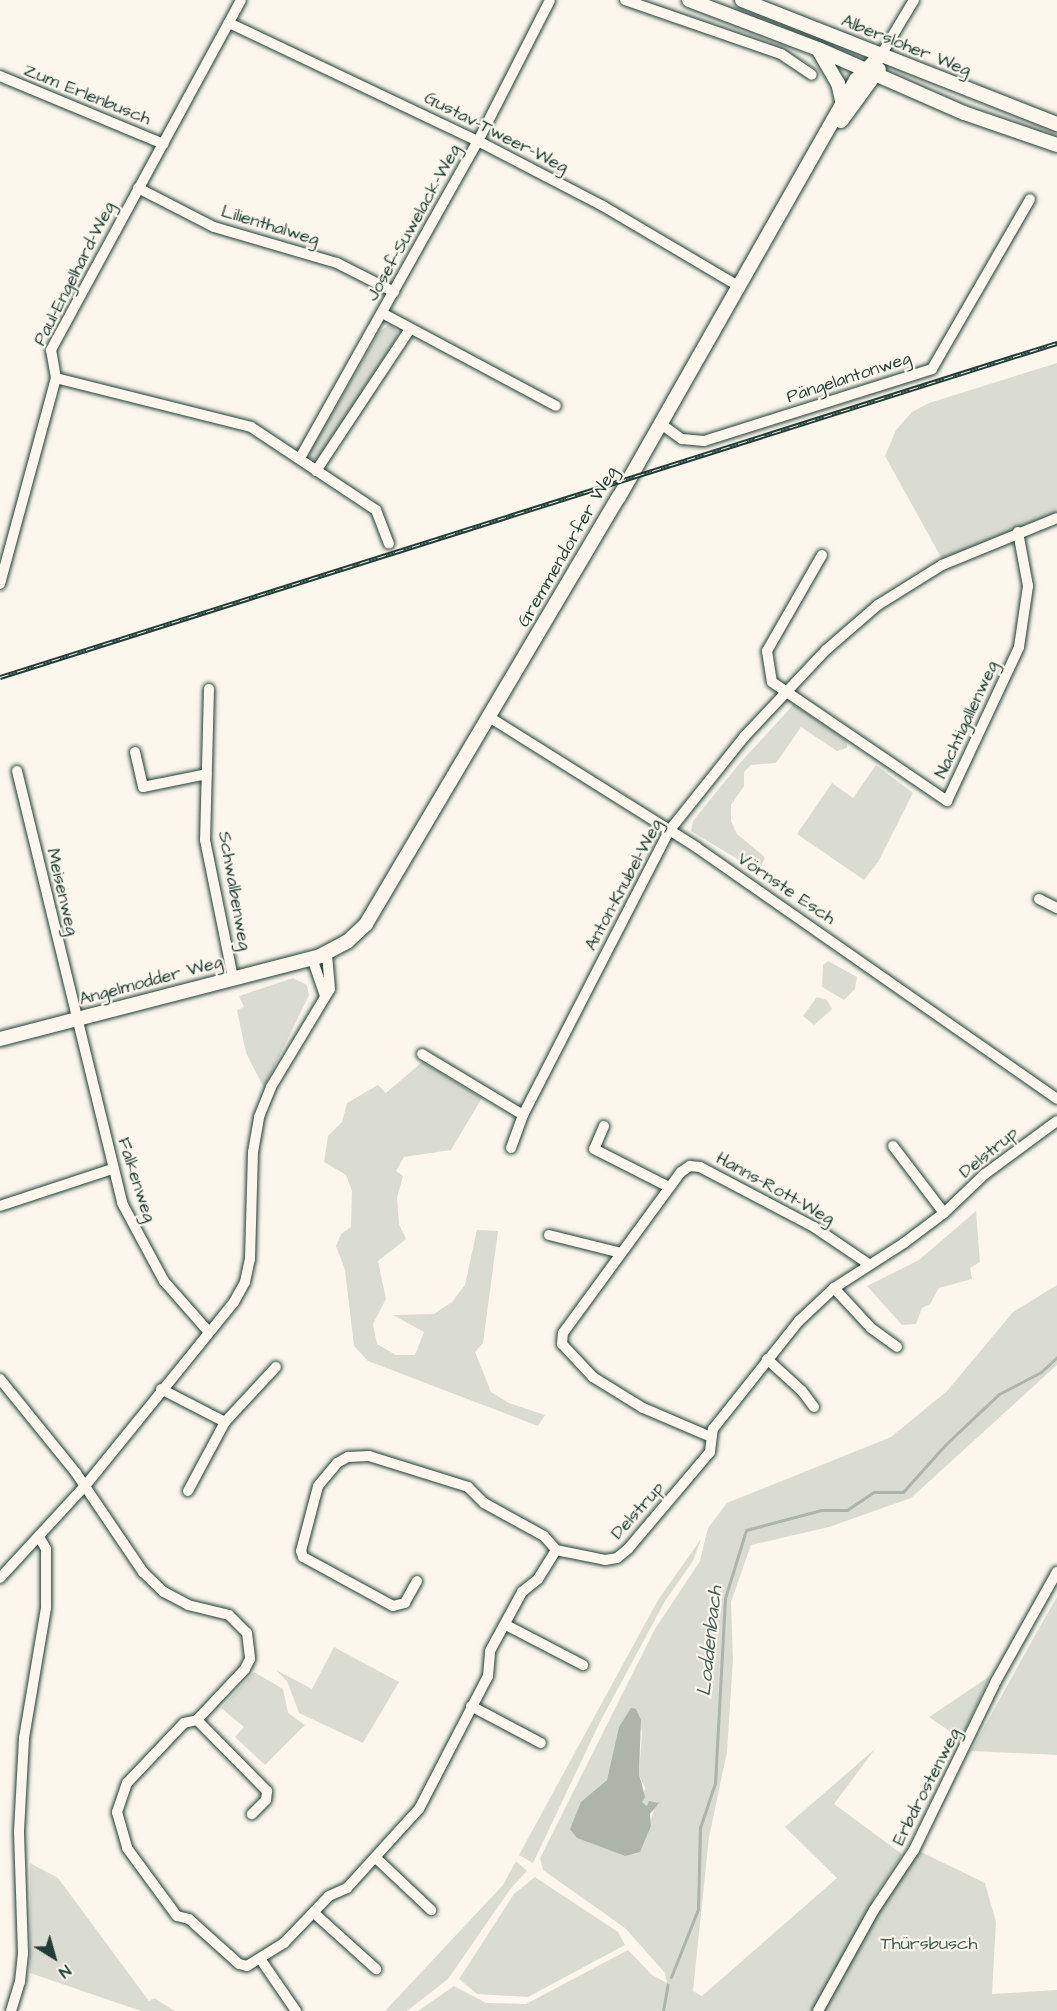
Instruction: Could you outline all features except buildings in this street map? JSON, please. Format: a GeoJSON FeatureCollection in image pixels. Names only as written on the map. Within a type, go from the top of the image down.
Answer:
{"type":"FeatureCollection","features":[{"type":"Feature","properties":{"kind":"street","name":"Paul-Engelhard-Weg"},"geometry":{"type":"LineString","coordinates":[[0,584],[56,378],[51,350],[241,0]]}},
{"type":"Feature","properties":{"kind":"street","name":"Josef-Suwelack-Weg"},"geometry":{"type":"LineString","coordinates":[[300,458],[478,141],[550,0]]}},
{"type":"Feature","properties":{"kind":"street"},"geometry":{"type":"LineString","coordinates":[[625,0],[781,54],[812,75]]}},
{"type":"Feature","properties":{"kind":"street","name":"Albersloher Weg"},"geometry":{"type":"LineString","coordinates":[[689,0],[818,49],[964,113],[1057,145]]}},
{"type":"Feature","properties":{"kind":"street","name":"Albersloher Weg"},"geometry":{"type":"LineString","coordinates":[[742,0],[1057,124]]}},
{"type":"Feature","properties":{"kind":"street"},"geometry":{"type":"LineString","coordinates":[[881,55],[914,0]]}},
{"type":"Feature","properties":{"kind":"street","name":"Gustav-Tweer-Weg"},"geometry":{"type":"LineString","coordinates":[[229,23],[478,141],[603,206],[740,286]]}},
{"type":"Feature","properties":{"kind":"street"},"geometry":{"type":"LineString","coordinates":[[781,54],[796,41]]}},
{"type":"Feature","properties":{"kind":"street"},"geometry":{"type":"LineString","coordinates":[[818,49],[838,83],[843,104]]}},
{"type":"Feature","properties":{"kind":"street","name":"Gremmendorfer Weg"},"geometry":{"type":"LineString","coordinates":[[312,958],[327,953],[356,935],[376,911],[661,424],[823,144],[863,70],[881,55]]}},
{"type":"Feature","properties":{"kind":"street","name":"Gremmendorfer Weg"},"geometry":{"type":"LineString","coordinates":[[823,144],[876,76],[881,55]]}},
{"type":"Feature","properties":{"kind":"street","name":"Zum Erlenbusch"},"geometry":{"type":"LineString","coordinates":[[0,76],[163,144]]}},
{"type":"Feature","properties":{"kind":"street","name":"Lilienthalweg"},"geometry":{"type":"LineString","coordinates":[[138,188],[214,227],[337,263],[394,292]]}},
{"type":"Feature","properties":{"kind":"street","name":"Pängelantonweg"},"geometry":{"type":"LineString","coordinates":[[661,424],[682,439],[704,441],[932,369],[1030,199]]}},
{"type":"Feature","properties":{"kind":"street"},"geometry":{"type":"LineString","coordinates":[[382,313],[556,406]]}},
{"type":"Feature","properties":{"kind":"street"},"geometry":{"type":"LineString","coordinates":[[316,471],[410,329]]}},
{"type":"Feature","properties":{"kind":"street"},"geometry":{"type":"LineString","coordinates":[[56,378],[251,427],[376,510],[389,544]]}},
{"type":"Feature","properties":{"kind":"street","name":"Anton-Knubel-Weg"},"geometry":{"type":"LineString","coordinates":[[511,1148],[523,1115],[669,831],[785,692],[878,605],[942,565],[1057,518]]}},
{"type":"Feature","properties":{"kind":"street","name":"Nachtigallenweg"},"geometry":{"type":"LineString","coordinates":[[785,692],[947,801],[1019,647],[1028,586],[1018,532]]}},
{"type":"Feature","properties":{"kind":"street"},"geometry":{"type":"LineString","coordinates":[[785,692],[772,682],[767,651],[822,555]]}},
{"type":"Feature","properties":{"kind":"street","name":"Schwalbenweg"},"geometry":{"type":"LineString","coordinates":[[210,689],[205,840],[233,978]]}},
{"type":"Feature","properties":{"kind":"street","name":"Vörnste Esch"},"geometry":{"type":"LineString","coordinates":[[489,717],[669,831],[885,976],[1057,1099]]}},
{"type":"Feature","properties":{"kind":"street"},"geometry":{"type":"LineString","coordinates":[[135,752],[143,787],[207,774]]}},
{"type":"Feature","properties":{"kind":"street","name":"Meisenweg"},"geometry":{"type":"LineString","coordinates":[[17,771],[75,1019]]}},
{"type":"Feature","properties":{"kind":"street"},"geometry":{"type":"LineString","coordinates":[[1039,899],[1057,908]]}},
{"type":"Feature","properties":{"kind":"street"},"geometry":{"type":"LineString","coordinates":[[0,1578],[40,1538],[85,1486],[245,1282],[250,1259],[253,1152],[260,1117],[271,1087],[331,982],[327,953]]}},
{"type":"Feature","properties":{"kind":"street"},"geometry":{"type":"LineString","coordinates":[[312,958],[325,995]]}},
{"type":"Feature","properties":{"kind":"street","name":"Angelmodder Weg"},"geometry":{"type":"LineString","coordinates":[[0,1039],[312,958]]}},
{"type":"Feature","properties":{"kind":"street","name":"Falkenweg"},"geometry":{"type":"LineString","coordinates":[[75,1019],[122,1203],[147,1255],[183,1305],[208,1331]]}},
{"type":"Feature","properties":{"kind":"street"},"geometry":{"type":"LineString","coordinates":[[422,1054],[523,1115]]}},
{"type":"Feature","properties":{"kind":"street"},"geometry":{"type":"LineString","coordinates":[[1057,1099],[1057,1119]]}},
{"type":"Feature","properties":{"kind":"street","name":"Delstrup"},"geometry":{"type":"LineString","coordinates":[[555,1550],[604,1560],[617,1558],[710,1452],[713,1428],[767,1359],[834,1288],[867,1263],[904,1243],[944,1214],[985,1174],[1057,1119]]}},
{"type":"Feature","properties":{"kind":"street"},"geometry":{"type":"LineString","coordinates":[[604,1126],[594,1149],[669,1186]]}},
{"type":"Feature","properties":{"kind":"street"},"geometry":{"type":"LineString","coordinates":[[893,1146],[944,1214]]}},
{"type":"Feature","properties":{"kind":"street","name":"Hanns-Rott-Weg"},"geometry":{"type":"LineString","coordinates":[[711,1437],[643,1408],[603,1383],[568,1354],[562,1344],[563,1333],[669,1186],[690,1166],[700,1167],[814,1227],[867,1263]]}},
{"type":"Feature","properties":{"kind":"street"},"geometry":{"type":"LineString","coordinates":[[0,1206],[112,1169]]}},
{"type":"Feature","properties":{"kind":"street"},"geometry":{"type":"LineString","coordinates":[[549,1235],[621,1252]]}},
{"type":"Feature","properties":{"kind":"street"},"geometry":{"type":"LineString","coordinates":[[834,1288],[871,1328],[897,1347]]}},
{"type":"Feature","properties":{"kind":"street"},"geometry":{"type":"LineString","coordinates":[[767,1359],[802,1391],[814,1407]]}},
{"type":"Feature","properties":{"kind":"street"},"geometry":{"type":"LineString","coordinates":[[188,1491],[225,1422],[276,1366]]}},
{"type":"Feature","properties":{"kind":"street"},"geometry":{"type":"LineString","coordinates":[[0,1379],[85,1486],[143,1572],[164,1592],[188,1605],[229,1615],[247,1633],[250,1659],[245,1669],[197,1720],[184,1723],[127,1783],[117,1812],[119,1832],[177,1916],[189,1919],[239,1964],[248,1966],[261,1960],[329,1896],[347,1888],[419,1809],[488,1676],[490,1651],[522,1592],[538,1579],[555,1550],[544,1536],[484,1503],[468,1487],[369,1456],[348,1457],[337,1463],[318,1486],[301,1551],[303,1557],[393,1606],[405,1603],[417,1581]]}},
{"type":"Feature","properties":{"kind":"street"},"geometry":{"type":"LineString","coordinates":[[161,1389],[225,1422]]}},
{"type":"Feature","properties":{"kind":"street"},"geometry":{"type":"LineString","coordinates":[[12,2011],[20,1982],[23,1953],[19,1831],[24,1738],[46,1608],[46,1549],[40,1538]]}},
{"type":"Feature","properties":{"kind":"street","name":"Erbdrostenweg"},"geometry":{"type":"LineString","coordinates":[[818,2011],[874,1910],[914,1850],[996,1681],[1057,1572]]}},
{"type":"Feature","properties":{"kind":"street"},"geometry":{"type":"LineString","coordinates":[[506,1625],[583,1665]]}},
{"type":"Feature","properties":{"kind":"street"},"geometry":{"type":"LineString","coordinates":[[471,1706],[541,1743]]}},
{"type":"Feature","properties":{"kind":"street"},"geometry":{"type":"LineString","coordinates":[[197,1720],[267,1791],[266,1800],[252,1814]]}},
{"type":"Feature","properties":{"kind":"street"},"geometry":{"type":"LineString","coordinates":[[376,1858],[431,1910]]}},
{"type":"Feature","properties":{"kind":"street"},"geometry":{"type":"LineString","coordinates":[[314,1912],[376,1969]]}},
{"type":"Feature","properties":{"kind":"street"},"geometry":{"type":"LineString","coordinates":[[261,1960],[296,2011]]}},
{"type":"Feature","properties":{"kind":"green space"},"geometry":{"type":"Polygon","coordinates":[[[391,324],[398,332],[395,341],[318,459],[310,459],[309,453],[380,331],[391,324]]]}},
{"type":"Feature","properties":{"kind":"green space"},"geometry":{"type":"Polygon","coordinates":[[[1057,363],[1057,512],[942,559],[885,456],[896,430],[912,412],[929,403],[1057,363]]]}},
{"type":"Feature","properties":{"kind":"green space"},"geometry":{"type":"Polygon","coordinates":[[[794,704],[847,741],[847,748],[837,751],[801,727],[776,763],[751,765],[744,772],[744,786],[731,805],[731,821],[737,834],[765,857],[759,872],[691,831],[693,821],[739,764],[794,704]]]}},
{"type":"Feature","properties":{"kind":"green space"},"geometry":{"type":"Polygon","coordinates":[[[876,765],[913,793],[878,862],[864,880],[797,834],[832,783],[853,798],[876,765]]]}},
{"type":"Feature","properties":{"kind":"green space"},"geometry":{"type":"Polygon","coordinates":[[[828,961],[857,977],[855,989],[844,1000],[822,987],[823,965],[828,961]]]}},
{"type":"Feature","properties":{"kind":"green space"},"geometry":{"type":"Polygon","coordinates":[[[293,978],[307,985],[309,995],[264,1088],[246,1053],[237,1010],[244,1007],[239,996],[293,978]]]}},
{"type":"Feature","properties":{"kind":"green space"},"geometry":{"type":"Polygon","coordinates":[[[817,997],[827,1000],[832,1009],[814,1025],[803,1016],[817,997]]]}},
{"type":"Feature","properties":{"kind":"green space"},"geometry":{"type":"Polygon","coordinates":[[[422,1062],[482,1098],[451,1150],[404,1157],[396,1171],[403,1176],[397,1198],[399,1224],[406,1239],[378,1261],[386,1299],[373,1324],[377,1344],[396,1355],[415,1355],[424,1332],[393,1315],[434,1314],[452,1302],[465,1285],[477,1230],[498,1231],[483,1343],[475,1352],[491,1392],[509,1403],[545,1415],[538,1426],[368,1361],[354,1346],[345,1270],[336,1246],[341,1234],[351,1227],[352,1191],[346,1175],[324,1162],[328,1136],[342,1122],[347,1103],[378,1085],[386,1093],[422,1062]]]}},
{"type":"Feature","properties":{"kind":"green space"},"geometry":{"type":"Polygon","coordinates":[[[976,1211],[980,1262],[970,1268],[972,1279],[939,1288],[930,1304],[922,1308],[916,1324],[902,1325],[867,1286],[919,1260],[976,1211]]]}},
{"type":"Feature","properties":{"kind":"green space","name":"Thürsbusch"},"geometry":{"type":"Polygon","coordinates":[[[1057,1285],[1057,1365],[911,1498],[829,1527],[751,1545],[731,1602],[733,1659],[727,1752],[709,1837],[693,1991],[702,1996],[837,1878],[785,1827],[875,1749],[834,1804],[902,1854],[872,1900],[882,1897],[919,1851],[985,1883],[996,1922],[992,1994],[1057,1990],[1057,2011],[418,2011],[454,1986],[486,2003],[526,2004],[628,1950],[652,1975],[667,1983],[665,1973],[625,1928],[543,1870],[540,1858],[655,1629],[700,1561],[708,1528],[727,1503],[891,1437],[947,1391],[1013,1312],[1057,1285]],[[636,1709],[620,1735],[607,1780],[598,1788],[577,1838],[625,1856],[647,1833],[654,1810],[641,1802],[645,1788],[639,1774],[642,1732],[636,1709]]]}},
{"type":"Feature","properties":{"kind":"green space"},"geometry":{"type":"Polygon","coordinates":[[[701,1539],[693,1561],[665,1601],[600,1722],[533,1863],[519,1855],[658,1600],[701,1539]]]}},
{"type":"Feature","properties":{"kind":"green space"},"geometry":{"type":"Polygon","coordinates":[[[1057,1597],[1057,1755],[971,1751],[1042,1623],[1057,1597]]]}},
{"type":"Feature","properties":{"kind":"green space"},"geometry":{"type":"Polygon","coordinates":[[[334,1647],[399,1682],[363,1743],[299,1713],[287,1681],[276,1670],[312,1689],[334,1647]]]}},
{"type":"Feature","properties":{"kind":"green space"},"geometry":{"type":"Polygon","coordinates":[[[254,1672],[283,1689],[288,1713],[305,1725],[265,1765],[235,1737],[244,1727],[221,1708],[254,1672]]]}},
{"type":"Feature","properties":{"kind":"green space"},"geometry":{"type":"Polygon","coordinates":[[[990,1676],[961,1739],[929,1717],[990,1676]]]}},
{"type":"Feature","properties":{"kind":"green space"},"geometry":{"type":"Polygon","coordinates":[[[516,1861],[527,1871],[511,1888],[448,1979],[407,2011],[385,2011],[503,1885],[516,1861]]]}},
{"type":"Feature","properties":{"kind":"green space"},"geometry":{"type":"Polygon","coordinates":[[[30,1863],[58,1878],[149,2001],[154,1998],[175,2011],[141,2011],[30,1973],[30,1863]]]}},
{"type":"Feature","properties":{"kind":"green space"},"geometry":{"type":"Polygon","coordinates":[[[535,1877],[618,1932],[625,1945],[528,1997],[477,1994],[459,1979],[514,1894],[535,1877]]]}},
{"type":"Feature","properties":{"kind":"shaded area"},"geometry":{"type":"Polygon","coordinates":[[[631,1708],[636,1709],[641,1720],[639,1774],[645,1797],[642,1802],[647,1806],[649,1801],[659,1803],[650,1814],[651,1826],[640,1852],[625,1856],[577,1838],[570,1829],[581,1802],[607,1780],[619,1727],[631,1708]]]}},
{"type":"Feature","properties":{"kind":"waterway","name":"Loddenbach"},"geometry":{"type":"LineString","coordinates":[[671,1977],[698,1909],[700,1828],[715,1783],[725,1598],[746,1530],[821,1510],[847,1510],[874,1492],[903,1492],[946,1444],[999,1394],[1041,1372],[1057,1357]]}},
{"type":"Feature","properties":{"kind":"waterway","name":"Loddenbach"},"geometry":{"type":"LineString","coordinates":[[663,2011],[668,1984]]}},
{"type":"Feature","properties":{"kind":"railway"},"geometry":{"type":"LineString","coordinates":[[0,677],[1057,343]]}}]}
